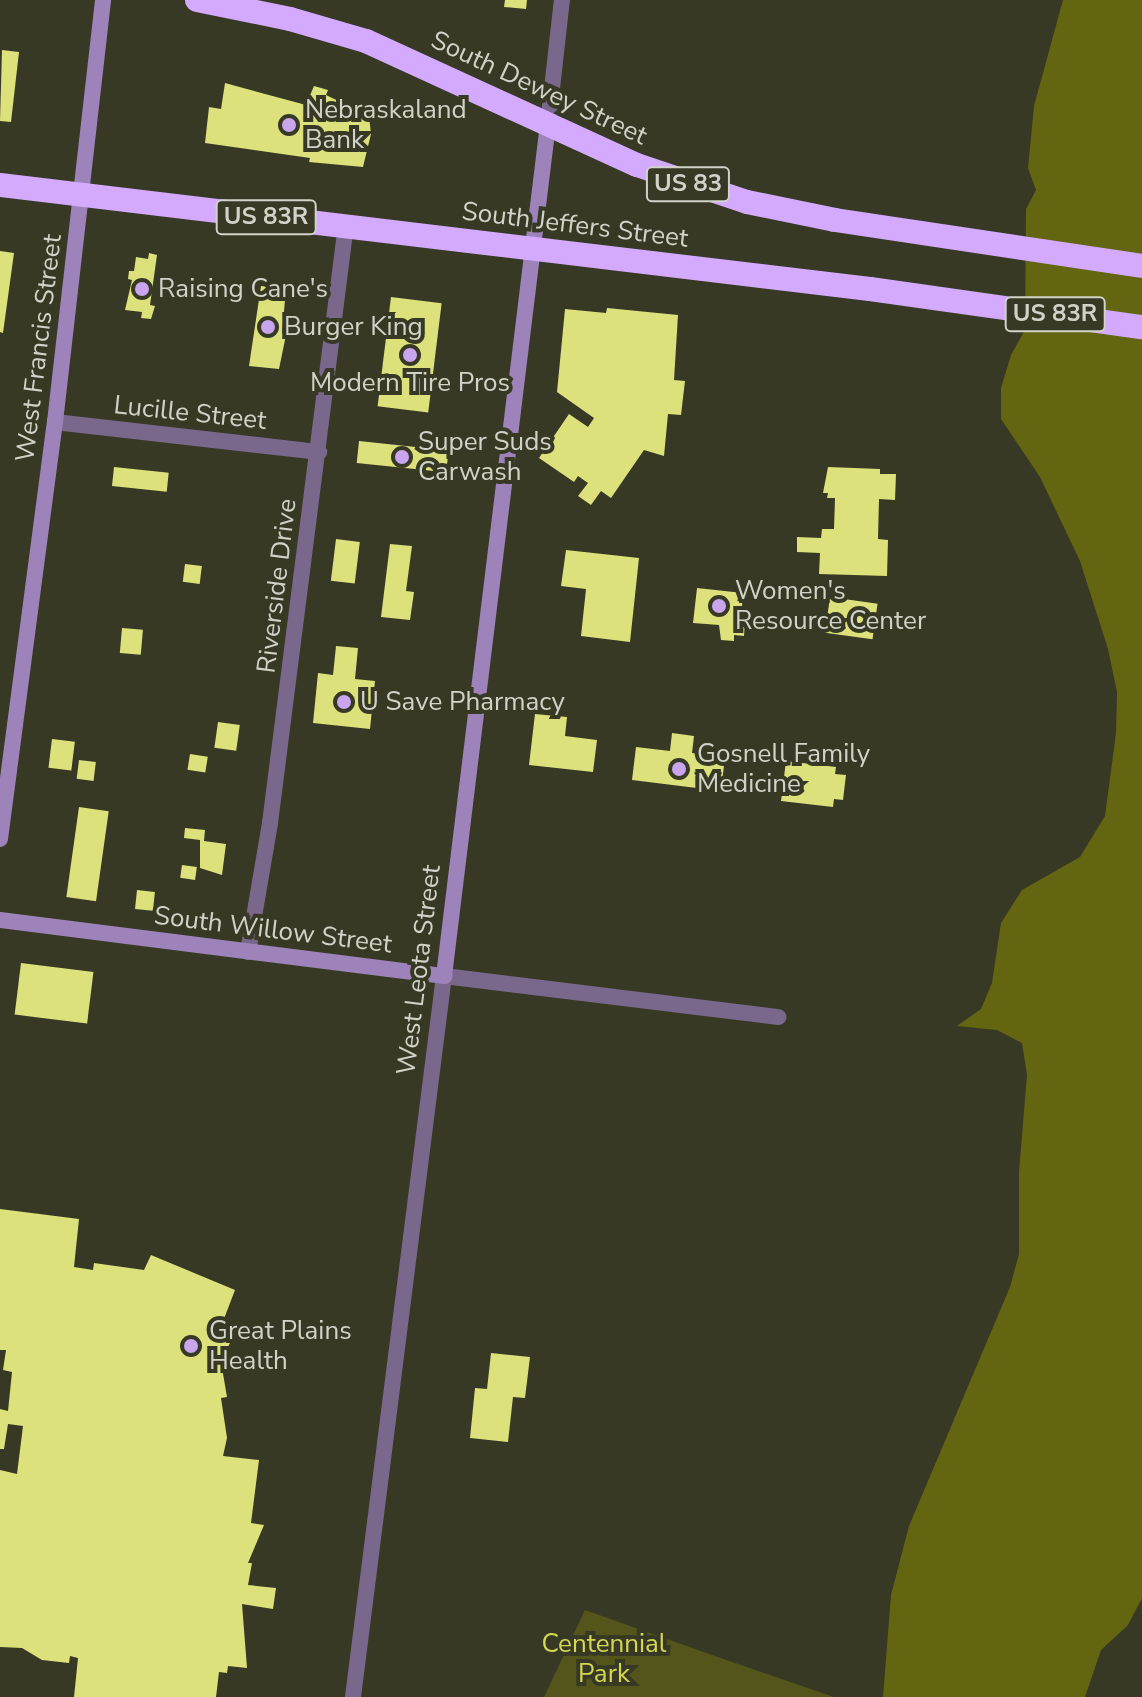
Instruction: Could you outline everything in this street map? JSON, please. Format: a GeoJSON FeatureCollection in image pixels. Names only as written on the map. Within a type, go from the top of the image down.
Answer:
{"type":"FeatureCollection","features":[{"type":"Feature","properties":{"kind":"highway","name":"South Dewey Street"},"geometry":{"type":"LineString","coordinates":[[197,0],[290,19],[366,41],[637,165],[747,202],[835,220],[1142,266]]}},
{"type":"Feature","properties":{"kind":"highway","name":"South Jeffers Street"},"geometry":{"type":"LineString","coordinates":[[0,185],[968,302],[1142,327]]}},
{"type":"Feature","properties":{"kind":"main road","name":"West Francis Street"},"geometry":{"type":"LineString","coordinates":[[0,839],[55,422],[103,0]]}},
{"type":"Feature","properties":{"kind":"main road","name":"West Leota Street"},"geometry":{"type":"LineString","coordinates":[[444,976],[548,124]]}},
{"type":"Feature","properties":{"kind":"main road","name":"South Willow Street"},"geometry":{"type":"LineString","coordinates":[[0,920],[444,976]]}},
{"type":"Feature","properties":{"kind":"street"},"geometry":{"type":"LineString","coordinates":[[548,124],[562,0]]}},
{"type":"Feature","properties":{"kind":"street","name":"Riverside Drive"},"geometry":{"type":"LineString","coordinates":[[248,952],[271,820],[346,225]]}},
{"type":"Feature","properties":{"kind":"street","name":"Lucille Street"},"geometry":{"type":"LineString","coordinates":[[55,422],[319,452]]}},
{"type":"Feature","properties":{"kind":"street","name":"South Willow Street"},"geometry":{"type":"LineString","coordinates":[[444,976],[778,1017]]}},
{"type":"Feature","properties":{"kind":"street","name":"West Leota Street"},"geometry":{"type":"LineString","coordinates":[[353,1697],[444,976]]}},
{"type":"Feature","properties":{"kind":"green space","name":"Centennial Park"},"geometry":{"type":"Polygon","coordinates":[[[585,1610],[712,1655],[834,1697],[544,1697],[585,1610]]]}},
{"type":"Feature","properties":{"kind":"shaded area"},"geometry":{"type":"Polygon","coordinates":[[[1063,0],[1142,0],[1142,1598],[1128,1625],[1101,1650],[1085,1697],[883,1697],[891,1595],[909,1526],[1010,1287],[1019,1254],[1019,1172],[1027,1075],[1022,1043],[997,1030],[957,1026],[981,1009],[992,983],[1001,923],[1022,890],[1080,857],[1105,816],[1116,733],[1117,692],[1108,649],[1080,561],[1040,477],[1001,419],[1001,388],[1011,355],[1025,330],[1026,209],[1036,190],[1028,168],[1034,106],[1063,0]]]}},
{"type":"Feature","properties":{"kind":"building"},"geometry":{"type":"Polygon","coordinates":[[[505,0],[527,0],[526,9],[504,7],[505,0]]]}},
{"type":"Feature","properties":{"kind":"building"},"geometry":{"type":"Polygon","coordinates":[[[2,50],[19,52],[11,122],[0,121],[2,50]]]}},
{"type":"Feature","properties":{"kind":"building","name":"Nebraskaland Bank"},"geometry":{"type":"Polygon","coordinates":[[[225,83],[306,105],[314,86],[328,90],[326,95],[369,116],[371,134],[363,167],[309,162],[310,158],[205,143],[209,107],[221,109],[225,83]]]}},
{"type":"Feature","properties":{"kind":"building"},"geometry":{"type":"Polygon","coordinates":[[[0,251],[14,253],[3,333],[0,332],[0,251]]]}},
{"type":"Feature","properties":{"kind":"building","name":"Raising Cane's"},"geometry":{"type":"Polygon","coordinates":[[[149,253],[157,255],[150,305],[155,306],[151,319],[141,318],[142,312],[125,310],[132,280],[128,279],[129,271],[134,271],[136,257],[148,259],[149,253]]]}},
{"type":"Feature","properties":{"kind":"building","name":"Burger King"},"geometry":{"type":"Polygon","coordinates":[[[261,286],[286,289],[282,333],[286,335],[279,369],[249,366],[261,286]]]}},
{"type":"Feature","properties":{"kind":"building","name":"Modern Tire Pros"},"geometry":{"type":"Polygon","coordinates":[[[391,297],[442,303],[428,412],[378,406],[391,297]]]}},
{"type":"Feature","properties":{"kind":"building"},"geometry":{"type":"Polygon","coordinates":[[[607,308],[678,315],[674,380],[685,381],[681,415],[668,414],[664,456],[644,450],[611,498],[601,491],[591,505],[578,496],[588,483],[578,476],[574,482],[539,458],[569,414],[588,427],[594,418],[557,392],[565,309],[606,313],[607,308]]]}},
{"type":"Feature","properties":{"kind":"building","name":"Super Suds Carwash"},"geometry":{"type":"Polygon","coordinates":[[[359,441],[449,450],[446,472],[357,463],[359,441]]]}},
{"type":"Feature","properties":{"kind":"building"},"geometry":{"type":"Polygon","coordinates":[[[114,467],[169,473],[167,492],[112,486],[114,467]]]}},
{"type":"Feature","properties":{"kind":"building"},"geometry":{"type":"Polygon","coordinates":[[[828,467],[880,469],[880,474],[896,474],[895,500],[879,499],[878,539],[888,540],[887,576],[819,574],[820,553],[797,552],[797,537],[821,538],[822,529],[834,529],[835,498],[827,498],[828,493],[823,493],[828,467]]]}},
{"type":"Feature","properties":{"kind":"building"},"geometry":{"type":"Polygon","coordinates":[[[336,539],[360,542],[355,584],[331,581],[336,539]]]}},
{"type":"Feature","properties":{"kind":"building"},"geometry":{"type":"Polygon","coordinates":[[[390,544],[412,546],[406,591],[414,592],[410,620],[381,617],[390,544]]]}},
{"type":"Feature","properties":{"kind":"building"},"geometry":{"type":"Polygon","coordinates":[[[566,550],[639,558],[630,642],[581,636],[586,589],[561,586],[566,550]]]}},
{"type":"Feature","properties":{"kind":"building"},"geometry":{"type":"Polygon","coordinates":[[[185,564],[202,566],[200,584],[183,582],[185,564]]]}},
{"type":"Feature","properties":{"kind":"building","name":"Women's Resource Center"},"geometry":{"type":"Polygon","coordinates":[[[697,588],[743,593],[741,620],[745,621],[744,636],[734,635],[734,641],[721,640],[719,625],[693,623],[697,588]]]}},
{"type":"Feature","properties":{"kind":"building"},"geometry":{"type":"Polygon","coordinates":[[[830,597],[878,604],[873,639],[825,633],[830,597]]]}},
{"type":"Feature","properties":{"kind":"building"},"geometry":{"type":"Polygon","coordinates":[[[122,628],[143,630],[141,655],[120,653],[122,628]]]}},
{"type":"Feature","properties":{"kind":"building","name":"U Save Pharmacy"},"geometry":{"type":"Polygon","coordinates":[[[336,646],[358,648],[355,679],[375,681],[370,729],[313,723],[318,673],[333,675],[336,646]]]}},
{"type":"Feature","properties":{"kind":"building"},"geometry":{"type":"Polygon","coordinates":[[[535,714],[567,717],[565,736],[597,740],[593,772],[529,765],[535,714]]]}},
{"type":"Feature","properties":{"kind":"building"},"geometry":{"type":"Polygon","coordinates":[[[218,722],[240,725],[236,751],[214,748],[218,722]]]}},
{"type":"Feature","properties":{"kind":"building","name":"Gosnell Family Medicine"},"geometry":{"type":"Polygon","coordinates":[[[672,733],[694,736],[692,753],[725,757],[721,791],[632,780],[636,747],[670,751],[672,733]]]}},
{"type":"Feature","properties":{"kind":"building"},"geometry":{"type":"Polygon","coordinates":[[[52,739],[75,742],[71,771],[48,768],[52,739]]]}},
{"type":"Feature","properties":{"kind":"building"},"geometry":{"type":"Polygon","coordinates":[[[190,754],[208,757],[205,773],[187,770],[190,754]]]}},
{"type":"Feature","properties":{"kind":"building"},"geometry":{"type":"Polygon","coordinates":[[[79,760],[96,762],[94,781],[77,779],[79,760]]]}},
{"type":"Feature","properties":{"kind":"building"},"geometry":{"type":"Polygon","coordinates":[[[786,761],[836,767],[835,774],[846,775],[843,800],[834,799],[833,807],[781,801],[786,761]]]}},
{"type":"Feature","properties":{"kind":"building"},"geometry":{"type":"Polygon","coordinates":[[[79,807],[109,811],[96,901],[66,897],[79,807]]]}},
{"type":"Feature","properties":{"kind":"building"},"geometry":{"type":"Polygon","coordinates":[[[185,828],[205,830],[204,841],[226,844],[222,875],[200,868],[200,840],[184,838],[185,828]]]}},
{"type":"Feature","properties":{"kind":"building"},"geometry":{"type":"Polygon","coordinates":[[[182,865],[197,867],[195,880],[180,878],[182,865]]]}},
{"type":"Feature","properties":{"kind":"building"},"geometry":{"type":"Polygon","coordinates":[[[137,890],[155,892],[153,911],[135,909],[137,890]]]}},
{"type":"Feature","properties":{"kind":"building"},"geometry":{"type":"Polygon","coordinates":[[[21,963],[93,972],[87,1024],[15,1015],[21,963]]]}},
{"type":"Feature","properties":{"kind":"building"},"geometry":{"type":"Polygon","coordinates":[[[0,1209],[79,1219],[74,1267],[93,1270],[94,1263],[144,1270],[151,1255],[235,1290],[222,1324],[236,1330],[221,1362],[227,1397],[221,1398],[227,1438],[223,1456],[259,1460],[251,1523],[264,1525],[248,1563],[252,1563],[248,1585],[276,1588],[273,1609],[242,1604],[247,1668],[228,1666],[227,1673],[219,1672],[216,1697],[74,1697],[78,1658],[70,1656],[69,1663],[42,1660],[22,1648],[0,1647],[0,1470],[17,1474],[23,1426],[8,1424],[4,1449],[0,1449],[0,1409],[8,1411],[12,1372],[3,1370],[6,1350],[0,1350],[0,1209]]]}},
{"type":"Feature","properties":{"kind":"building"},"geometry":{"type":"Polygon","coordinates":[[[491,1353],[530,1357],[525,1398],[513,1397],[508,1442],[470,1438],[475,1388],[487,1389],[491,1353]]]}},
{"type":"Feature","properties":{"kind":"place","name":"Nebraskaland Bank"},"geometry":{"type":"Point","coordinates":[289,125]}},
{"type":"Feature","properties":{"kind":"place","name":"Raising Cane's"},"geometry":{"type":"Point","coordinates":[142,289]}},
{"type":"Feature","properties":{"kind":"place","name":"Burger King"},"geometry":{"type":"Point","coordinates":[268,327]}},
{"type":"Feature","properties":{"kind":"place","name":"Modern Tire Pros"},"geometry":{"type":"Point","coordinates":[410,355]}},
{"type":"Feature","properties":{"kind":"place","name":"Super Suds Carwash"},"geometry":{"type":"Point","coordinates":[402,457]}},
{"type":"Feature","properties":{"kind":"place","name":"Women's Resource Center"},"geometry":{"type":"Point","coordinates":[719,606]}},
{"type":"Feature","properties":{"kind":"place","name":"U Save Pharmacy"},"geometry":{"type":"Point","coordinates":[344,702]}},
{"type":"Feature","properties":{"kind":"place","name":"Gosnell Family Medicine"},"geometry":{"type":"Point","coordinates":[679,769]}},
{"type":"Feature","properties":{"kind":"place","name":"Great Plains Health"},"geometry":{"type":"Point","coordinates":[191,1346]}}]}
